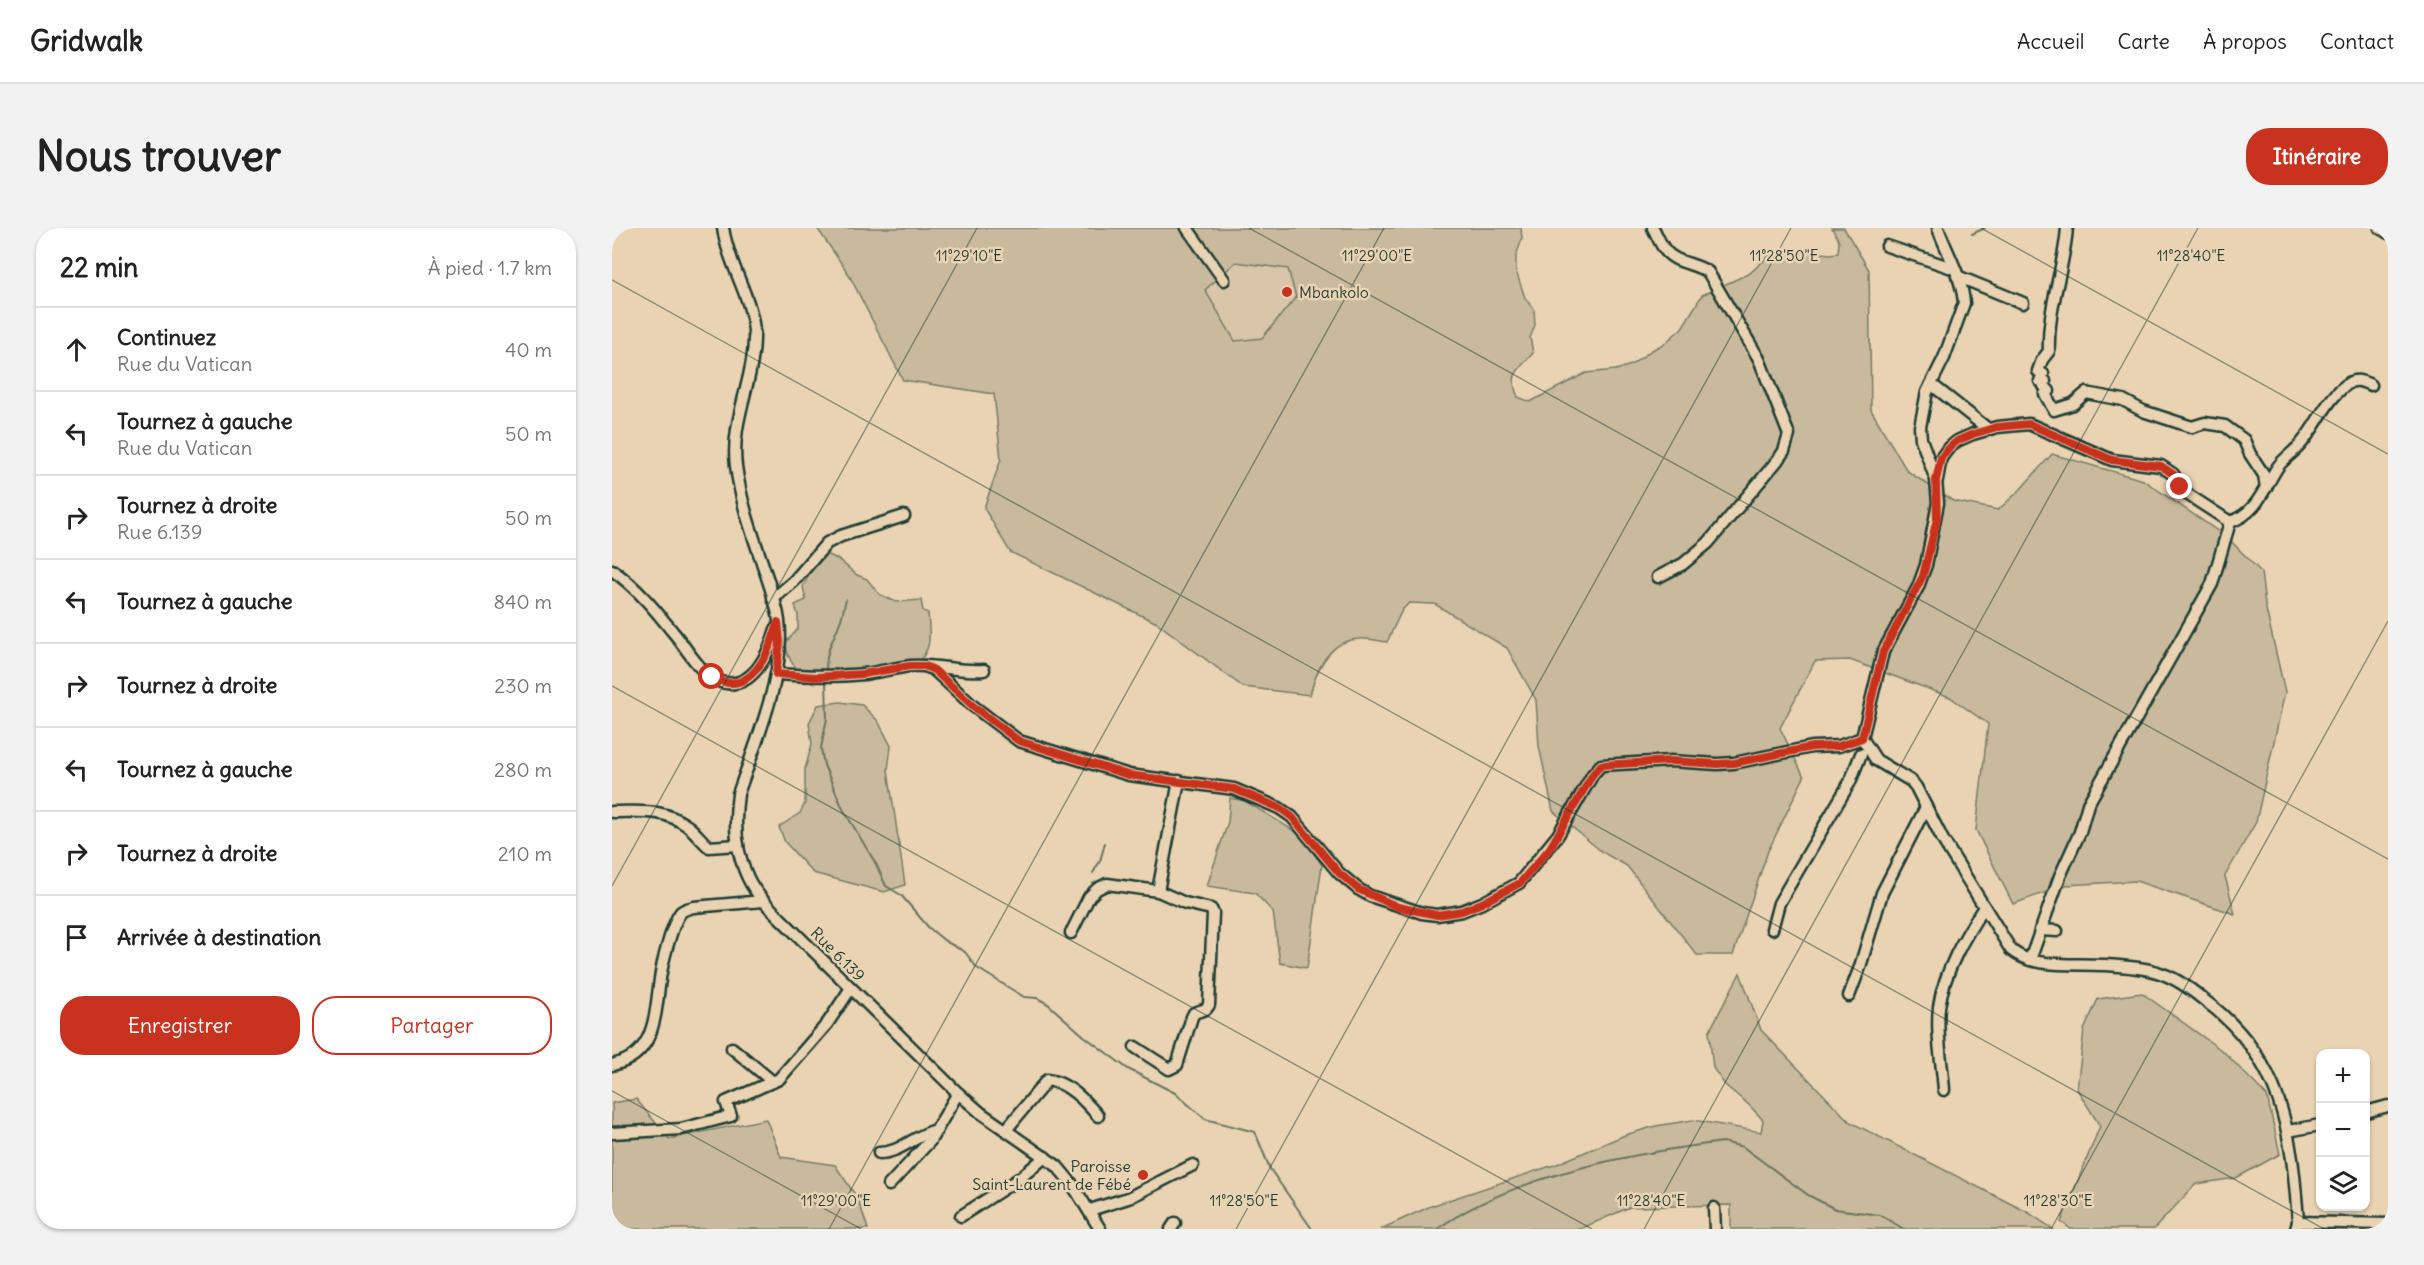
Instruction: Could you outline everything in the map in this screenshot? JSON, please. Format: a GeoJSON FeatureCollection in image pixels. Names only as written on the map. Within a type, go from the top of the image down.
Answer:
{"type":"FeatureCollection","features":[{"type":"Feature","properties":{"kind":"street","name":"Rue 6.139"},"geometry":{"type":"LineString","coordinates":[[723,228],[726,245],[749,306],[754,330],[752,360],[736,432],[736,464],[740,487],[773,599],[780,642],[776,674],[738,794],[735,813],[738,845],[748,878],[763,901],[958,1093],[1057,1166],[1090,1210],[1100,1229]]}},
{"type":"Feature","properties":{"kind":"street"},"geometry":{"type":"LineString","coordinates":[[1187,228],[1224,280]]}},
{"type":"Feature","properties":{"kind":"street"},"geometry":{"type":"LineString","coordinates":[[1653,228],[1665,251],[1673,257],[1694,263],[1708,272],[1759,359],[1789,435],[1784,451],[1777,461],[1708,543],[1683,564],[1658,577]]}},
{"type":"Feature","properties":{"kind":"street"},"geometry":{"type":"LineString","coordinates":[[1936,480],[1921,439],[1920,427],[1931,384],[1944,358],[1964,303],[1956,273],[1938,228]]}},
{"type":"Feature","properties":{"kind":"street"},"geometry":{"type":"LineString","coordinates":[[2067,228],[2066,246],[2052,304],[2052,318],[2048,332],[2049,351],[2038,371],[2043,374],[2040,381],[2045,381],[2044,386],[2049,391],[2045,394],[2054,410],[2073,404],[2086,393],[2123,400],[2143,411],[2192,427],[2205,423],[2225,426],[2244,440],[2264,475],[2266,488]]}},
{"type":"Feature","properties":{"kind":"street"},"geometry":{"type":"LineString","coordinates":[[2380,228],[2388,233]]}},
{"type":"Feature","properties":{"kind":"street"},"geometry":{"type":"LineString","coordinates":[[1887,246],[2023,303]]}},
{"type":"Feature","properties":{"kind":"street"},"geometry":{"type":"LineString","coordinates":[[1876,760],[1862,738],[1883,652],[1923,576],[1937,519],[1936,480],[1941,458],[1957,441],[1988,429],[2029,424],[2112,460],[2161,466],[2173,474],[2187,494],[2230,522],[2241,519],[2257,504],[2278,466],[2300,445],[2341,390],[2350,382],[2358,380],[2371,385]]}},
{"type":"Feature","properties":{"kind":"street"},"geometry":{"type":"LineString","coordinates":[[1931,384],[1988,429]]}},
{"type":"Feature","properties":{"kind":"street"},"geometry":{"type":"LineString","coordinates":[[773,599],[794,581],[827,543],[841,536],[904,516]]}},
{"type":"Feature","properties":{"kind":"street"},"geometry":{"type":"LineString","coordinates":[[2030,960],[2060,876],[2080,832],[2088,804],[2212,584],[2230,522]]}},
{"type":"Feature","properties":{"kind":"street"},"geometry":{"type":"LineString","coordinates":[[612,570],[646,600],[702,668],[719,681],[737,681],[757,671],[766,658],[778,622]]}},
{"type":"Feature","properties":{"kind":"street"},"geometry":{"type":"LineString","coordinates":[[776,674],[816,677],[863,674],[910,666],[965,672],[984,670]]}},
{"type":"Feature","properties":{"kind":"street"},"geometry":{"type":"LineString","coordinates":[[925,666],[934,670],[973,706],[1019,741],[1128,775],[1234,789],[1280,808],[1292,817],[1339,873],[1358,889],[1398,907],[1437,915],[1462,911],[1520,883],[1550,848],[1593,774],[1601,765],[1671,761],[1717,764],[1812,747],[1839,746],[1862,738]]}},
{"type":"Feature","properties":{"kind":"street"},"geometry":{"type":"LineString","coordinates":[[1839,746],[1876,760],[1911,781],[1984,907],[2011,950],[2017,955],[2030,960],[2105,965],[2158,972],[2194,992],[2229,1020],[2254,1050],[2273,1083],[2288,1131],[2297,1225],[2388,1224]]}},
{"type":"Feature","properties":{"kind":"street"},"geometry":{"type":"LineString","coordinates":[[1772,929],[1779,903],[1850,782],[1861,754]]}},
{"type":"Feature","properties":{"kind":"street"},"geometry":{"type":"LineString","coordinates":[[1158,891],[1179,781]]}},
{"type":"Feature","properties":{"kind":"street"},"geometry":{"type":"LineString","coordinates":[[1849,996],[1882,893],[1926,807]]}},
{"type":"Feature","properties":{"kind":"street"},"geometry":{"type":"LineString","coordinates":[[612,812],[664,813],[691,829],[709,847],[738,845]]}},
{"type":"Feature","properties":{"kind":"street"},"geometry":{"type":"LineString","coordinates":[[1071,933],[1089,897],[1101,885],[1107,884],[1158,891],[1185,903],[1208,907],[1213,913],[1209,1005],[1206,1009],[1194,1012],[1177,1065],[1169,1069],[1134,1047]]}},
{"type":"Feature","properties":{"kind":"street"},"geometry":{"type":"LineString","coordinates":[[612,1065],[627,1060],[638,1052],[652,1030],[657,1014],[660,976],[677,918],[683,910],[763,901]]}},
{"type":"Feature","properties":{"kind":"street"},"geometry":{"type":"LineString","coordinates":[[1944,1090],[1939,1032],[1941,998],[1964,937],[1984,907]]}},
{"type":"Feature","properties":{"kind":"street"},"geometry":{"type":"LineString","coordinates":[[2040,930],[2057,931]]}},
{"type":"Feature","properties":{"kind":"street"},"geometry":{"type":"LineString","coordinates":[[612,1133],[681,1129],[731,1116],[726,1102],[773,1082],[785,1074],[827,1024],[851,988]]}},
{"type":"Feature","properties":{"kind":"street"},"geometry":{"type":"LineString","coordinates":[[732,1048],[773,1082]]}},
{"type":"Feature","properties":{"kind":"street"},"geometry":{"type":"LineString","coordinates":[[1006,1130],[1047,1080],[1057,1082],[1079,1096],[1098,1116]]}},
{"type":"Feature","properties":{"kind":"street"},"geometry":{"type":"LineString","coordinates":[[890,1185],[937,1130],[958,1093]]}},
{"type":"Feature","properties":{"kind":"street"},"geometry":{"type":"LineString","coordinates":[[2370,1111],[2388,1106]]}},
{"type":"Feature","properties":{"kind":"street"},"geometry":{"type":"LineString","coordinates":[[2288,1131],[2316,1126]]}},
{"type":"Feature","properties":{"kind":"street"},"geometry":{"type":"LineString","coordinates":[[879,1153],[893,1152],[923,1134],[937,1130]]}},
{"type":"Feature","properties":{"kind":"street"},"geometry":{"type":"LineString","coordinates":[[961,1216],[992,1197],[1045,1157]]}},
{"type":"Feature","properties":{"kind":"street"},"geometry":{"type":"LineString","coordinates":[[1090,1210],[1128,1198],[1192,1165]]}},
{"type":"Feature","properties":{"kind":"street"},"geometry":{"type":"LineString","coordinates":[[1714,1208],[1715,1229]]}},
{"type":"Feature","properties":{"kind":"shaded area"},"geometry":{"type":"Polygon","coordinates":[[[817,228],[1521,228],[1522,239],[1516,256],[1516,271],[1525,298],[1534,310],[1535,325],[1530,338],[1533,353],[1516,373],[1514,383],[1518,397],[1530,402],[1586,373],[1616,370],[1631,365],[1665,343],[1682,328],[1702,295],[1750,273],[1772,253],[1787,249],[1838,253],[1839,241],[1832,228],[1844,228],[1869,270],[1871,410],[1907,471],[1953,501],[1998,510],[2019,491],[2052,454],[2143,480],[2228,538],[2261,572],[2265,605],[2285,692],[2256,822],[2225,876],[2235,914],[2136,881],[2066,885],[2013,904],[1976,830],[1988,724],[1950,697],[1850,660],[1815,661],[1780,728],[1804,777],[1768,851],[1733,955],[1697,955],[1627,866],[1602,852],[1553,811],[1539,746],[1536,700],[1507,648],[1435,604],[1409,603],[1402,610],[1387,642],[1359,639],[1340,645],[1332,651],[1320,667],[1310,695],[1243,687],[1157,623],[1010,552],[984,508],[1001,459],[994,394],[903,380],[848,273],[817,228]],[[1236,262],[1205,290],[1235,341],[1262,338],[1296,297],[1288,269],[1236,262]]]}},
{"type":"Feature","properties":{"kind":"shaded area"},"geometry":{"type":"Polygon","coordinates":[[[1236,262],[1288,269],[1296,297],[1262,338],[1235,341],[1205,290],[1236,262]]]}},
{"type":"Feature","properties":{"kind":"shaded area"},"geometry":{"type":"Polygon","coordinates":[[[829,555],[857,575],[867,579],[879,594],[896,602],[921,600],[923,611],[928,613],[929,644],[924,656],[912,669],[803,674],[793,664],[788,656],[786,642],[798,629],[795,605],[806,600],[803,587],[817,557],[829,555]]]}},
{"type":"Feature","properties":{"kind":"shaded area"},"geometry":{"type":"Polygon","coordinates":[[[840,702],[862,705],[878,721],[891,746],[888,770],[905,885],[884,892],[813,873],[785,842],[779,827],[800,813],[805,803],[805,769],[812,744],[809,723],[818,705],[840,702]]]}},
{"type":"Feature","properties":{"kind":"shaded area"},"geometry":{"type":"Polygon","coordinates":[[[1230,798],[1245,801],[1301,835],[1322,865],[1307,968],[1280,963],[1273,912],[1255,893],[1207,886],[1228,822],[1230,798]]]}},
{"type":"Feature","properties":{"kind":"shaded area"},"geometry":{"type":"Polygon","coordinates":[[[1740,973],[1761,1030],[1850,1122],[2029,1213],[2053,1229],[1731,1229],[1731,1205],[1630,1207],[1580,1229],[1381,1229],[1431,1206],[1557,1164],[1625,1135],[1656,1126],[1693,1120],[1761,1132],[1763,1120],[1725,1085],[1713,1068],[1709,1032],[1740,973]]]}},
{"type":"Feature","properties":{"kind":"shaded area"},"geometry":{"type":"Polygon","coordinates":[[[2142,993],[2224,1052],[2267,1096],[2280,1154],[2236,1178],[2196,1184],[2154,1229],[2071,1229],[2061,1222],[2100,1126],[2077,1089],[2084,1030],[2098,999],[2142,993]]]}},
{"type":"Feature","properties":{"kind":"shaded area"},"geometry":{"type":"Polygon","coordinates":[[[636,1099],[669,1139],[766,1119],[781,1157],[835,1165],[858,1199],[868,1229],[612,1229],[612,1103],[636,1099]]]}},
{"type":"Feature","properties":{"kind":"waterway"},"geometry":{"type":"LineString","coordinates":[[1972,234],[1985,228]]}},
{"type":"Feature","properties":{"kind":"waterway"},"geometry":{"type":"LineString","coordinates":[[826,673],[828,651],[841,619],[846,599]]}},
{"type":"Feature","properties":{"kind":"waterway"},"geometry":{"type":"LineString","coordinates":[[826,679],[827,718],[821,748],[824,765],[843,809],[876,864],[886,886],[901,895],[929,928],[945,941],[965,952],[977,968],[1024,997],[1037,998],[1048,1004],[1084,1036],[1128,1069],[1175,1093],[1205,1119],[1255,1132],[1270,1169],[1312,1229]]}},
{"type":"Feature","properties":{"kind":"waterway"},"geometry":{"type":"LineString","coordinates":[[1093,873],[1100,861],[1105,843]]}},
{"type":"Feature","properties":{"kind":"waterway"},"geometry":{"type":"LineString","coordinates":[[1437,1229],[1501,1194],[1574,1169],[1650,1153],[1723,1142],[1743,1147],[1808,1195],[1835,1209],[1880,1215],[1904,1229]]}},
{"type":"Feature","properties":{"kind":"place","name":"Mbankolo"},"geometry":{"type":"Point","coordinates":[1287,292]}},
{"type":"Feature","properties":{"kind":"place","name":"Paroisse Saint-Laurent de Fébé"},"geometry":{"type":"Point","coordinates":[1143,1175]}},
{"type":"Feature","properties":{"kind":"route"},"geometry":{"type":"LineString","coordinates":[[712,677],[719,681],[737,681],[757,671],[766,658],[778,622],[780,642],[776,674],[816,677],[925,666],[934,670],[973,706],[1019,741],[1128,775],[1200,783],[1234,789],[1256,797],[1280,808],[1292,817],[1339,873],[1358,889],[1398,907],[1422,913],[1449,914],[1482,903],[1520,883],[1550,848],[1593,774],[1601,765],[1671,761],[1700,764],[1734,763],[1812,747],[1839,746],[1862,738],[1883,652],[1923,576],[1937,519],[1936,480],[1941,458],[1957,441],[1997,427],[2029,424],[2112,460],[2161,466],[2173,474],[2180,487]]}}]}
